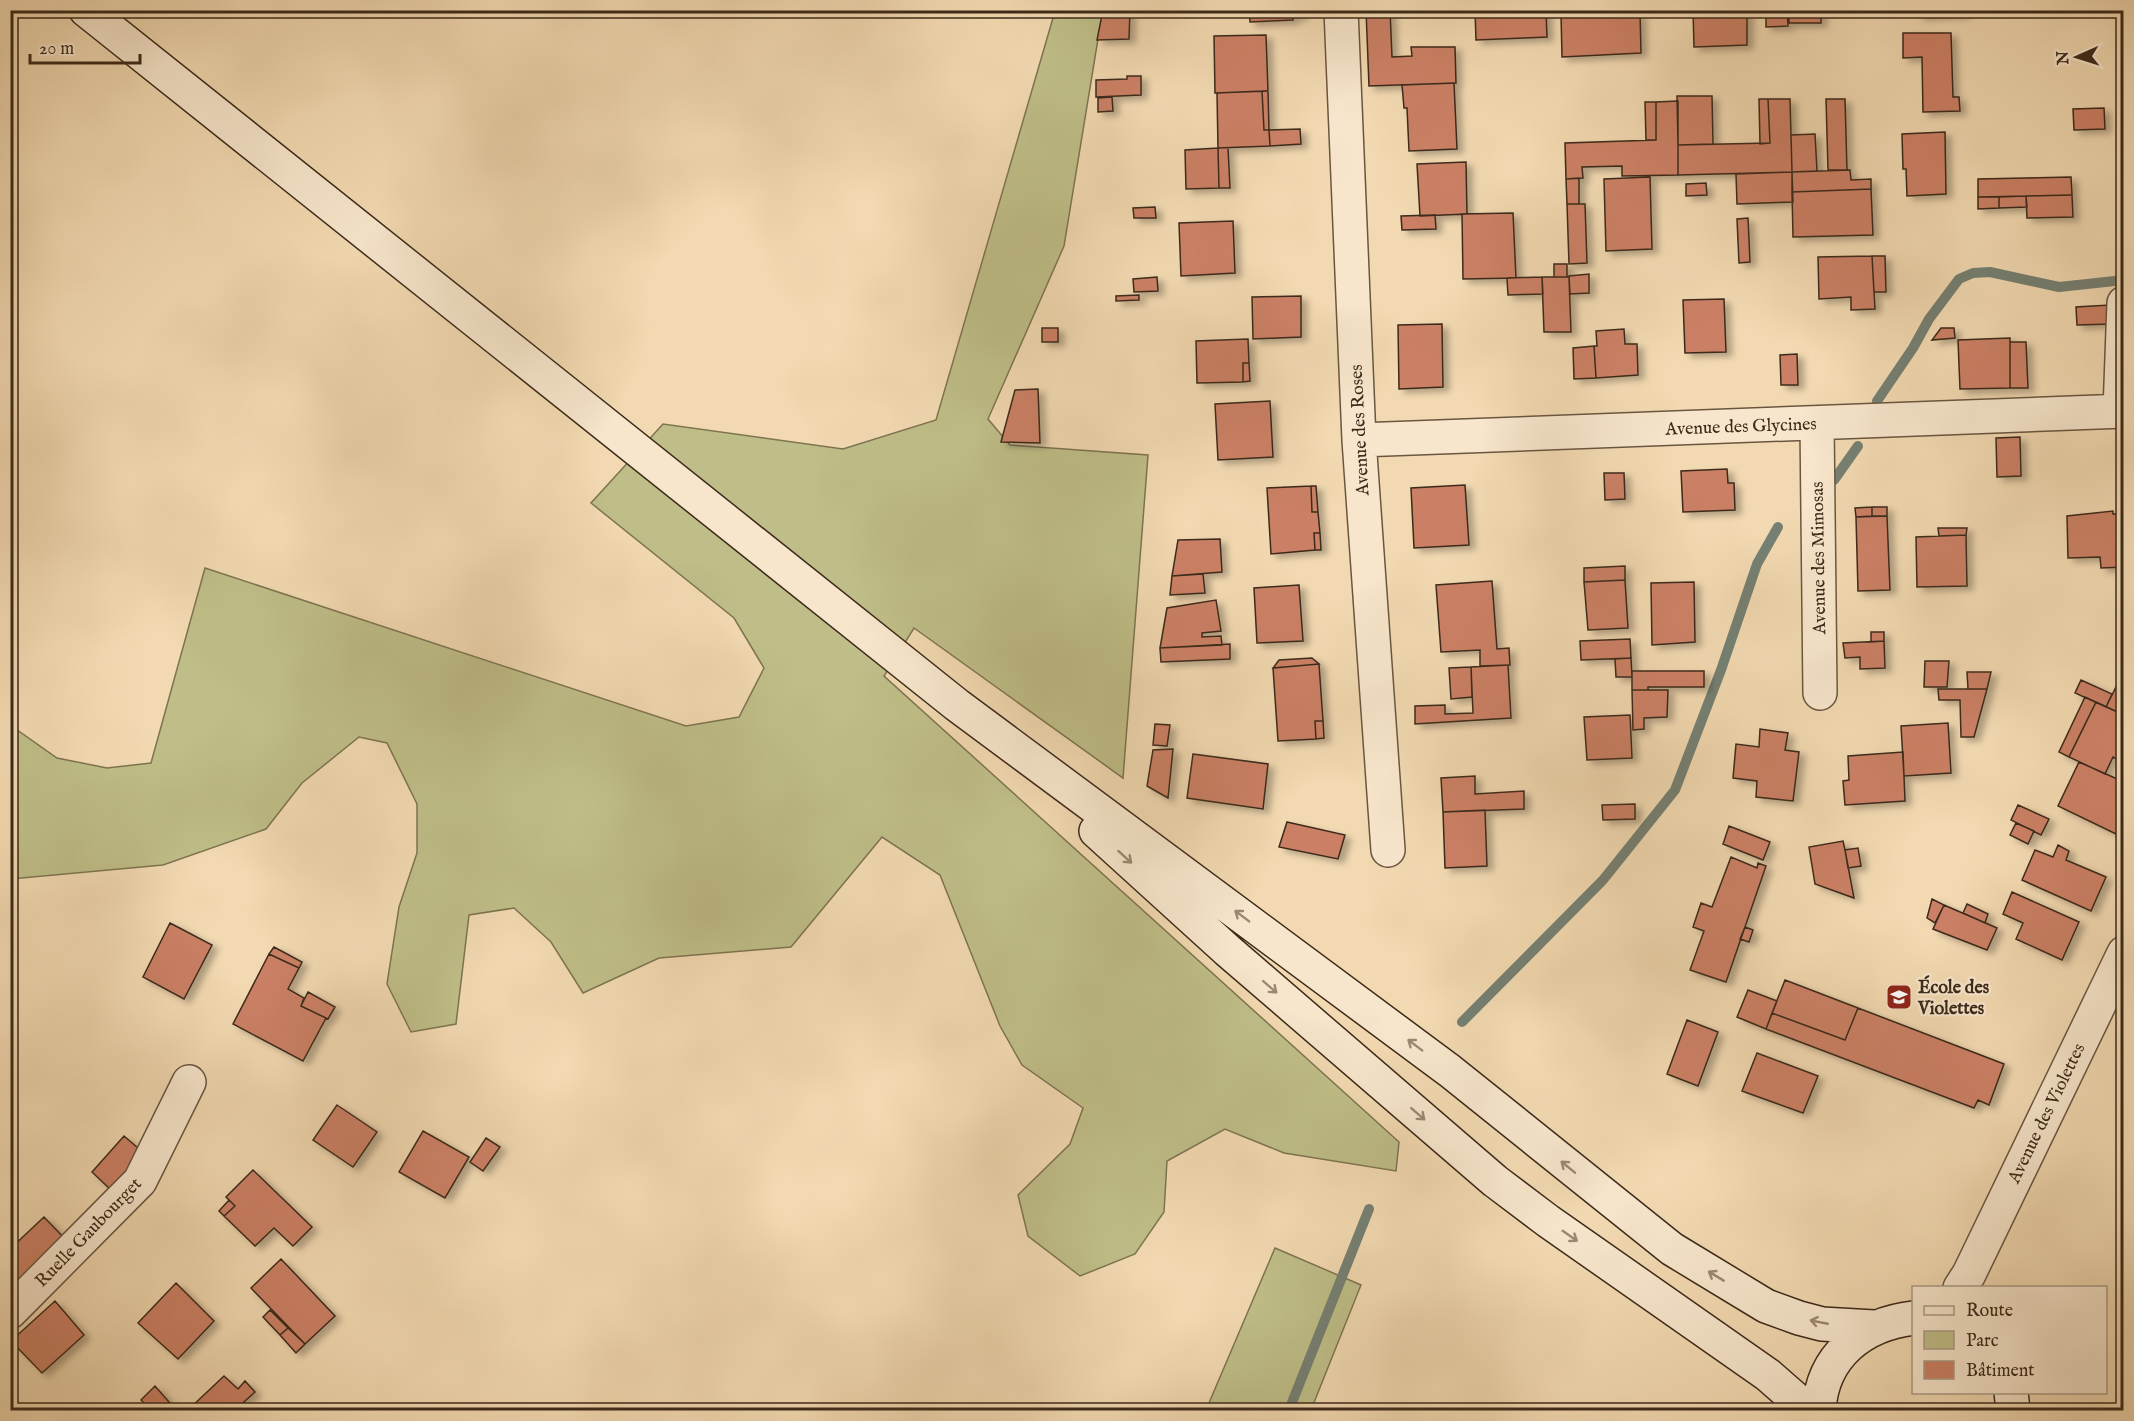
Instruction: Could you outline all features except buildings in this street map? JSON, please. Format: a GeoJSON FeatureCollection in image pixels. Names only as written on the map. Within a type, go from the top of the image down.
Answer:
{"type":"FeatureCollection","features":[{"type":"Feature","properties":{"kind":"main road"},"geometry":{"type":"LineString","coordinates":[[86,10],[957,705],[1450,1071],[1672,1249],[1766,1306],[1799,1318],[1822,1323],[1874,1327]]}},
{"type":"Feature","properties":{"kind":"main road","name":"Avenue des Roses"},"geometry":{"type":"LineString","coordinates":[[1341,10],[1359,440],[1388,850]]}},
{"type":"Feature","properties":{"kind":"main road"},"geometry":{"type":"LineString","coordinates":[[2122,411],[2124,303]]}},
{"type":"Feature","properties":{"kind":"main road","name":"Avenue des Glycines"},"geometry":{"type":"LineString","coordinates":[[1359,440],[2122,411]]}},
{"type":"Feature","properties":{"kind":"main road","name":"Avenue des Mimosas"},"geometry":{"type":"LineString","coordinates":[[1817,423],[1820,693]]}},
{"type":"Feature","properties":{"kind":"main road"},"geometry":{"type":"LineString","coordinates":[[957,705],[1227,950],[1495,1181],[1548,1221],[1768,1375],[1808,1410]]}},
{"type":"Feature","properties":{"kind":"main road","name":"Avenue des Violettes"},"geometry":{"type":"LineString","coordinates":[[1965,1283],[2124,953]]}},
{"type":"Feature","properties":{"kind":"main road","name":"Ruelle Gaubourget"},"geometry":{"type":"LineString","coordinates":[[10,1312],[141,1181],[189,1082]]}},
{"type":"Feature","properties":{"kind":"main road"},"geometry":{"type":"LineString","coordinates":[[1819,1410],[1826,1377],[1837,1357],[1854,1340],[1874,1327],[1895,1320],[1912,1318]]}},
{"type":"Feature","properties":{"kind":"main road"},"geometry":{"type":"LineString","coordinates":[[2011,1394],[2013,1410]]}},
{"type":"Feature","properties":{"kind":"green space"},"geometry":{"type":"Polygon","coordinates":[[[1055,11],[1105,11],[1100,27],[1064,246],[988,419],[1010,445],[1148,455],[1123,778],[914,628],[884,676],[1399,1142],[1396,1171],[1284,1153],[1225,1129],[1167,1161],[1164,1212],[1135,1254],[1080,1276],[1028,1236],[1018,1195],[1070,1144],[1083,1108],[1022,1065],[1000,1026],[940,875],[882,837],[791,947],[659,958],[583,993],[551,942],[514,908],[469,915],[456,1024],[411,1032],[387,984],[399,907],[417,853],[417,804],[387,743],[359,737],[302,783],[266,829],[163,865],[11,879],[10,725],[57,758],[107,768],[151,763],[205,568],[686,726],[739,717],[764,668],[734,618],[591,503],[663,424],[843,449],[936,420],[1055,11]]]}},
{"type":"Feature","properties":{"kind":"green space"},"geometry":{"type":"Polygon","coordinates":[[[1275,1248],[1361,1285],[1311,1410],[1206,1410],[1275,1248]]]}},
{"type":"Feature","properties":{"kind":"waterway"},"geometry":{"type":"LineString","coordinates":[[1877,401],[1913,348],[1929,319],[1959,279],[1973,273],[1990,272],[2059,287],[2124,280]]}},
{"type":"Feature","properties":{"kind":"waterway"},"geometry":{"type":"LineString","coordinates":[[1834,480],[1858,446]]}},
{"type":"Feature","properties":{"kind":"waterway"},"geometry":{"type":"LineString","coordinates":[[1462,1022],[1603,880],[1675,790],[1721,670],[1757,564],[1778,527]]}},
{"type":"Feature","properties":{"kind":"waterway"},"geometry":{"type":"LineString","coordinates":[[1289,1410],[1369,1209]]}},
{"type":"Feature","properties":{"kind":"place","name":"École des Violettes"},"geometry":{"type":"Point","coordinates":[1899,997]}}]}
